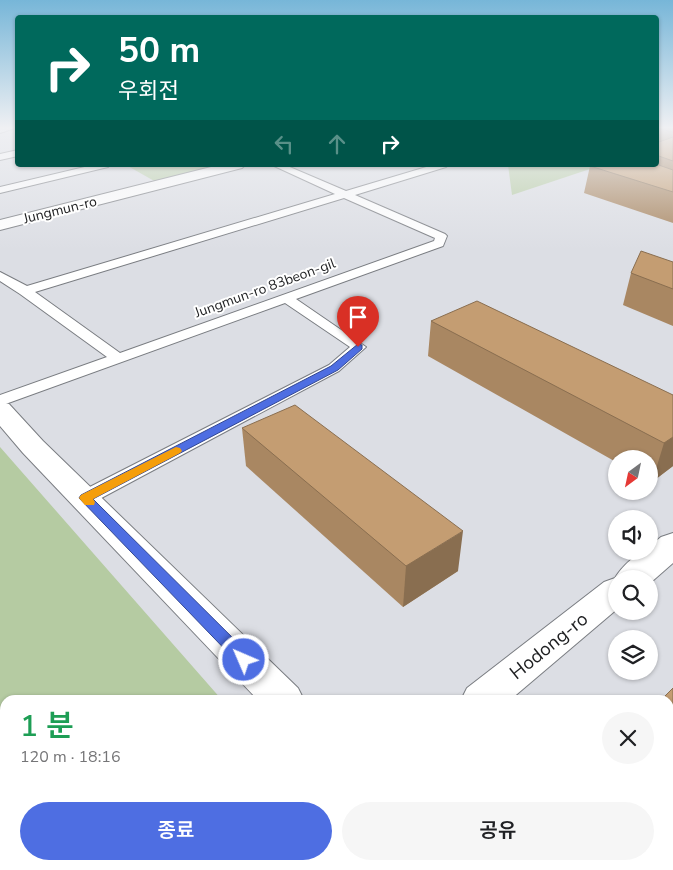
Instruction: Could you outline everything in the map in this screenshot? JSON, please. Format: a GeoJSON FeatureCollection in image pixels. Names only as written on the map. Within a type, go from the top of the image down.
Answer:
{"type":"FeatureCollection","features":[{"type":"Feature","properties":{"kind":"main road","name":"Jungmun-ro"},"geometry":{"type":"LineString","coordinates":[[0,225],[223,169]]}},
{"type":"Feature","properties":{"kind":"main road"},"geometry":{"type":"LineString","coordinates":[[0,410],[33,447],[279,695]]}},
{"type":"Feature","properties":{"kind":"main road"},"geometry":{"type":"LineString","coordinates":[[643,570],[673,546]]}},
{"type":"Feature","properties":{"kind":"main road","name":"Hodong-ro"},"geometry":{"type":"LineString","coordinates":[[487,695],[608,597]]}},
{"type":"Feature","properties":{"kind":"lane"},"geometry":{"type":"LineString","coordinates":[[0,190],[90,169]]}},
{"type":"Feature","properties":{"kind":"lane","name":"Jungmun-ro 83beon-gil"},"geometry":{"type":"LineString","coordinates":[[0,400],[438,242],[441,236],[286,169]]}},
{"type":"Feature","properties":{"kind":"lane"},"geometry":{"type":"LineString","coordinates":[[25,291],[432,169]]}},
{"type":"Feature","properties":{"kind":"lane"},"geometry":{"type":"LineString","coordinates":[[0,276],[25,291],[118,358]]}},
{"type":"Feature","properties":{"kind":"lane"},"geometry":{"type":"LineString","coordinates":[[85,498],[334,368],[358,347],[286,298]]}},
{"type":"Feature","properties":{"kind":"green space"},"geometry":{"type":"Polygon","coordinates":[[[132,169],[209,169],[156,182],[132,169]]]}},
{"type":"Feature","properties":{"kind":"green space"},"geometry":{"type":"Polygon","coordinates":[[[508,169],[591,169],[512,195],[508,169]]]}},
{"type":"Feature","properties":{"kind":"green space"},"geometry":{"type":"Polygon","coordinates":[[[0,447],[218,695],[0,695],[0,447]]]}},
{"type":"Feature","properties":{"kind":"building"},"geometry":{"type":"Polygon","coordinates":[[[598,169],[669,169],[673,170],[673,192],[598,169]]]}},
{"type":"Feature","properties":{"kind":"building"},"geometry":{"type":"Polygon","coordinates":[[[641,251],[673,262],[673,289],[631,273],[641,251]]]}},
{"type":"Feature","properties":{"kind":"building"},"geometry":{"type":"Polygon","coordinates":[[[477,301],[673,395],[673,437],[664,443],[431,321],[477,301]]]}},
{"type":"Feature","properties":{"kind":"building"},"geometry":{"type":"Polygon","coordinates":[[[295,405],[463,531],[406,566],[242,428],[295,405]]]}},
{"type":"Feature","properties":{"kind":"building"},"geometry":{"type":"Polygon","coordinates":[[[673,688],[673,695],[666,695],[673,688]]]}},
{"type":"Feature","properties":{"kind":"slow traffic"},"geometry":{"type":"LineString","coordinates":[[89,502],[85,498],[176,451]]}},
{"type":"Feature","properties":{"kind":"route"},"geometry":{"type":"LineString","coordinates":[[244,660],[85,498],[334,368],[358,347]]}}]}
